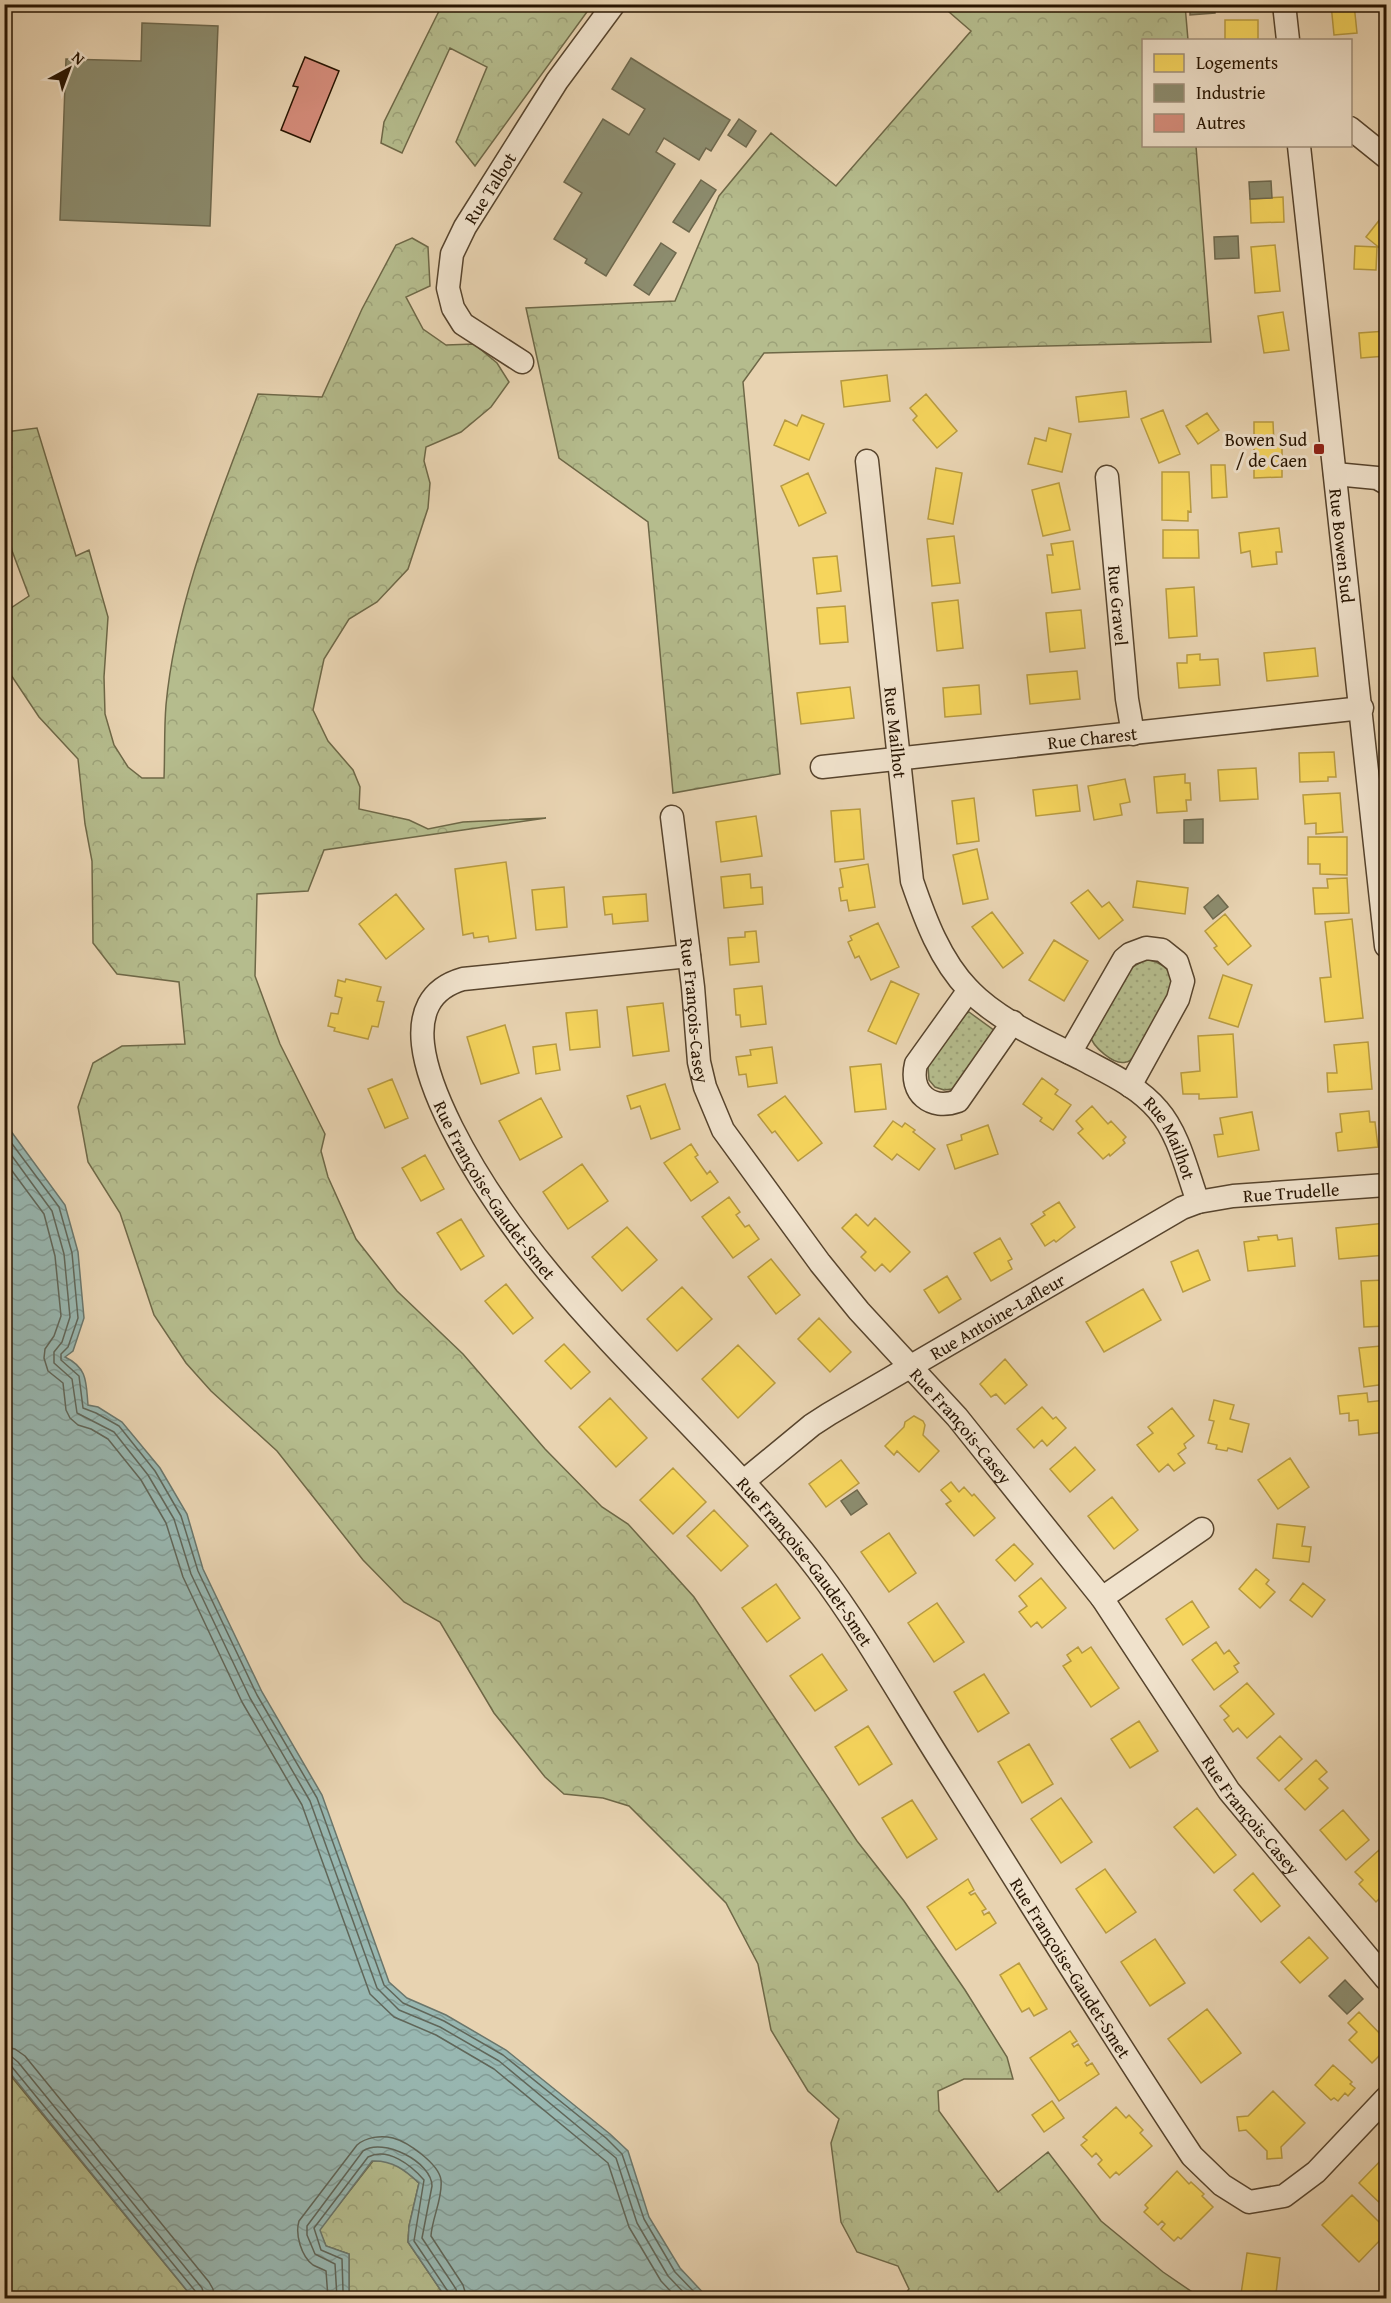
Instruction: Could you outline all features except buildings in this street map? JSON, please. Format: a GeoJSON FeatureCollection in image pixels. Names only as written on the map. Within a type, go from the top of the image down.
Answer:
{"type":"FeatureCollection","features":[{"type":"Feature","properties":{"kind":"street","name":"Rue Talbot"},"geometry":{"type":"LineString","coordinates":[[522,362],[464,324],[453,308],[448,288],[452,254],[465,227],[557,81],[614,4]]}},
{"type":"Feature","properties":{"kind":"street"},"geometry":{"type":"LineString","coordinates":[[1284,4],[1288,39]]}},
{"type":"Feature","properties":{"kind":"street"},"geometry":{"type":"LineString","coordinates":[[1352,130],[1386,158]]}},
{"type":"Feature","properties":{"kind":"street","name":"Rue Bowen Sud"},"geometry":{"type":"LineString","coordinates":[[1299,147],[1362,708],[1383,871],[1386,946]]}},
{"type":"Feature","properties":{"kind":"street","name":"Rue Mailhot"},"geometry":{"type":"LineString","coordinates":[[867,461],[912,881],[934,939],[953,971],[969,990],[991,1008],[1130,1086],[1145,1097],[1170,1125],[1198,1202]]}},
{"type":"Feature","properties":{"kind":"street"},"geometry":{"type":"LineString","coordinates":[[1335,474],[1377,478],[1386,483]]}},
{"type":"Feature","properties":{"kind":"street","name":"Rue Gravel"},"geometry":{"type":"LineString","coordinates":[[1107,477],[1127,699],[1133,734]]}},
{"type":"Feature","properties":{"kind":"street","name":"Rue Charest"},"geometry":{"type":"LineString","coordinates":[[822,767],[1362,708]]}},
{"type":"Feature","properties":{"kind":"street","name":"Rue François-Casey"},"geometry":{"type":"LineString","coordinates":[[672,817],[699,1062],[705,1087],[723,1130],[820,1263],[859,1311],[980,1445],[1102,1598],[1230,1791],[1386,1979]]}},
{"type":"Feature","properties":{"kind":"street","name":"Rue Mailhot"},"geometry":{"type":"LineString","coordinates":[[1070,1053],[1124,959],[1146,948],[1162,951],[1177,962],[1181,971],[1182,990],[1130,1086]]}},
{"type":"Feature","properties":{"kind":"street","name":"Rue Françoise-Gaudet-Smet"},"geometry":{"type":"LineString","coordinates":[[689,956],[463,979],[449,983],[437,993],[426,1010],[422,1043],[428,1069],[451,1126],[472,1165],[519,1234],[594,1326],[744,1481],[819,1571],[1192,2156],[1222,2185],[1250,2202],[1284,2196],[1316,2172],[1386,2098]]}},
{"type":"Feature","properties":{"kind":"street"},"geometry":{"type":"LineString","coordinates":[[969,990],[916,1064],[914,1073],[917,1089],[929,1101],[949,1104],[958,1101],[1013,1022]]}},
{"type":"Feature","properties":{"kind":"street","name":"Rue Trudelle"},"geometry":{"type":"LineString","coordinates":[[1198,1202],[1233,1196],[1386,1185]]}},
{"type":"Feature","properties":{"kind":"street","name":"Rue Antoine-Lafleur"},"geometry":{"type":"LineString","coordinates":[[744,1481],[812,1425],[1163,1217],[1198,1202]]}},
{"type":"Feature","properties":{"kind":"street"},"geometry":{"type":"LineString","coordinates":[[1102,1598],[1202,1529]]}},
{"type":"Feature","properties":{"kind":"green space"},"geometry":{"type":"Polygon","coordinates":[[[442,5],[592,5],[475,166],[456,142],[487,67],[450,48],[402,153],[381,143],[384,122],[442,5]]]}},
{"type":"Feature","properties":{"kind":"green space"},"geometry":{"type":"Polygon","coordinates":[[[941,5],[1185,5],[1188,39],[1142,39],[1142,147],[1196,147],[1211,342],[764,353],[743,382],[780,774],[673,793],[648,522],[559,458],[526,308],[675,301],[719,196],[771,133],[836,186],[971,31],[941,5]]]}},
{"type":"Feature","properties":{"kind":"green space"},"geometry":{"type":"Polygon","coordinates":[[[412,238],[428,247],[430,286],[406,297],[423,329],[446,345],[474,344],[497,363],[509,382],[491,407],[461,432],[426,447],[424,461],[430,483],[428,508],[408,569],[377,602],[349,619],[324,659],[313,710],[328,741],[353,770],[360,787],[359,809],[409,820],[428,829],[463,822],[546,818],[324,850],[308,891],[257,894],[255,976],[280,1044],[325,1134],[321,1151],[328,1177],[356,1239],[397,1291],[463,1354],[545,1449],[602,1507],[628,1524],[694,1597],[857,1841],[904,1901],[965,1990],[1007,2057],[1013,2079],[964,2079],[938,2091],[939,2111],[998,2192],[1048,2152],[1101,2221],[1163,2272],[1201,2298],[902,2298],[909,2289],[898,2266],[857,2252],[841,2222],[831,2143],[839,2119],[808,2091],[771,2030],[758,1964],[726,1903],[629,1806],[603,1798],[564,1794],[545,1777],[494,1713],[440,1622],[404,1602],[363,1560],[277,1451],[211,1391],[186,1363],[154,1315],[120,1213],[88,1162],[78,1107],[93,1063],[122,1046],[185,1044],[179,982],[117,974],[93,943],[92,861],[85,824],[78,759],[39,717],[5,666],[5,612],[29,596],[5,532],[5,432],[37,428],[76,556],[89,550],[108,617],[104,677],[105,714],[114,745],[128,767],[142,778],[164,778],[166,705],[179,625],[202,546],[258,394],[322,397],[362,309],[396,245],[412,238]]]}},
{"type":"Feature","properties":{"kind":"green space"},"geometry":{"type":"Polygon","coordinates":[[[1146,959],[1159,964],[1169,972],[1172,982],[1171,989],[1134,1057],[1127,1062],[1116,1061],[1099,1049],[1090,1035],[1131,968],[1146,959]]]}},
{"type":"Feature","properties":{"kind":"green space"},"geometry":{"type":"Polygon","coordinates":[[[969,1012],[995,1031],[958,1086],[944,1090],[935,1087],[929,1080],[928,1066],[965,1014],[969,1012]]]}},
{"type":"Feature","properties":{"kind":"green space"},"geometry":{"type":"Polygon","coordinates":[[[4,2067],[15,2081],[193,2298],[5,2298],[4,2067]]]}},
{"type":"Feature","properties":{"kind":"green space"},"geometry":{"type":"Polygon","coordinates":[[[387,2160],[406,2171],[419,2183],[409,2226],[408,2242],[446,2298],[352,2298],[349,2291],[349,2254],[326,2246],[319,2230],[373,2161],[387,2160]]]}},
{"type":"Feature","properties":{"kind":"water"},"geometry":{"type":"Polygon","coordinates":[[[5,1123],[65,1205],[78,1252],[84,1318],[73,1351],[65,1357],[73,1361],[82,1371],[86,1383],[88,1405],[98,1407],[122,1422],[160,1468],[187,1514],[203,1569],[262,1692],[322,1795],[389,1982],[407,1998],[446,2015],[506,2050],[628,2151],[649,2217],[680,2268],[708,2298],[446,2298],[408,2242],[409,2226],[419,2183],[398,2167],[386,2162],[372,2161],[320,2230],[326,2246],[349,2254],[349,2291],[352,2298],[193,2298],[5,2067],[5,1123]]]}},
{"type":"Feature","properties":{"kind":"place","name":"Bowen Sud / de Caen"},"geometry":{"type":"Point","coordinates":[1319,449]}}]}
